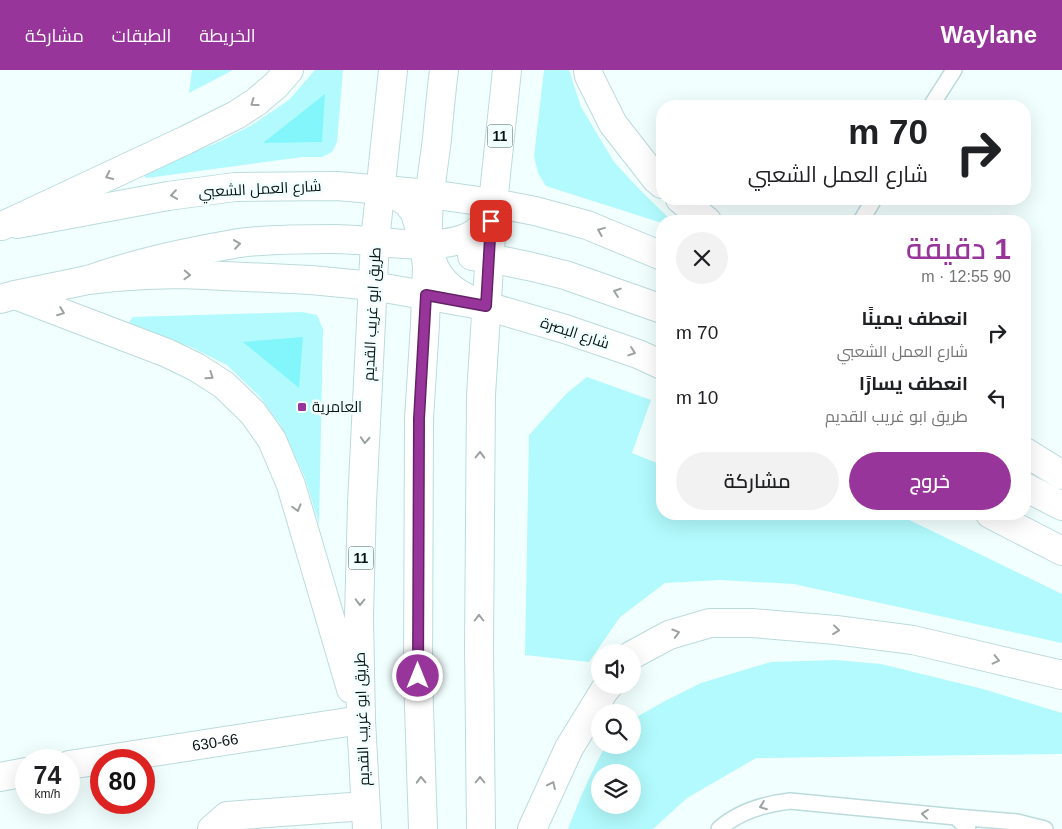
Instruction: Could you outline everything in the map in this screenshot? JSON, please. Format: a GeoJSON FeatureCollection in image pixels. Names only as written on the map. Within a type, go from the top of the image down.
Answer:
{"type":"FeatureCollection","features":[{"type":"Feature","properties":{"kind":"main road"},"geometry":{"type":"LineString","coordinates":[[1,227],[236,115],[256,102],[276,85],[289,70]]}},
{"type":"Feature","properties":{"kind":"main road","name":"طريق ابو غريب القديم"},"geometry":{"type":"LineString","coordinates":[[366,817],[361,720],[359,616],[362,503],[375,241],[393,70]]}},
{"type":"Feature","properties":{"kind":"main road"},"geometry":{"type":"LineString","coordinates":[[423,829],[418,676],[419,429],[430,194],[444,70]]}},
{"type":"Feature","properties":{"kind":"main road","name":"11"},"geometry":{"type":"LineString","coordinates":[[480,829],[481,395],[493,203],[507,70]]}},
{"type":"Feature","properties":{"kind":"main road"},"geometry":{"type":"LineString","coordinates":[[588,70],[613,124],[656,179]]}},
{"type":"Feature","properties":{"kind":"main road","name":"شارع العمل الشعبي"},"geometry":{"type":"LineString","coordinates":[[1,227],[168,196],[235,187],[337,186],[430,194],[493,203]]}},
{"type":"Feature","properties":{"kind":"main road"},"geometry":{"type":"LineString","coordinates":[[380,190],[393,194],[406,202],[415,213],[434,268],[442,280],[468,299],[486,306]]}},
{"type":"Feature","properties":{"kind":"main road"},"geometry":{"type":"LineString","coordinates":[[373,286],[381,270],[427,250],[472,235],[485,224],[493,203],[535,211],[587,225],[656,254]]}},
{"type":"Feature","properties":{"kind":"main road"},"geometry":{"type":"LineString","coordinates":[[687,205],[700,215]]}},
{"type":"Feature","properties":{"kind":"main road"},"geometry":{"type":"LineString","coordinates":[[88,280],[120,269],[170,256],[238,243],[314,238],[346,239],[410,244],[427,250],[489,258],[565,275],[656,307]]}},
{"type":"Feature","properties":{"kind":"main road"},"geometry":{"type":"LineString","coordinates":[[8,297],[88,280],[182,274],[312,280],[373,286],[486,306]]}},
{"type":"Feature","properties":{"kind":"main road"},"geometry":{"type":"LineString","coordinates":[[8,297],[167,352],[196,366],[224,385],[252,413],[272,440],[291,485],[361,720]]}},
{"type":"Feature","properties":{"kind":"main road","name":"شارع البصرة"},"geometry":{"type":"LineString","coordinates":[[486,306],[565,329],[638,354],[656,362]]}},
{"type":"Feature","properties":{"kind":"main road"},"geometry":{"type":"LineString","coordinates":[[1031,456],[1062,475]]}},
{"type":"Feature","properties":{"kind":"main road"},"geometry":{"type":"LineString","coordinates":[[1031,490],[1062,506]]}},
{"type":"Feature","properties":{"kind":"main road"},"geometry":{"type":"LineString","coordinates":[[1002,520],[1062,551]]}},
{"type":"Feature","properties":{"kind":"main road"},"geometry":{"type":"LineString","coordinates":[[641,650],[669,634],[710,623],[752,623],[836,630],[912,640],[1062,675]]}},
{"type":"Feature","properties":{"kind":"main road"},"geometry":{"type":"LineString","coordinates":[[532,829],[569,748],[602,694]]}},
{"type":"Feature","properties":{"kind":"main road","name":"630-66"},"geometry":{"type":"LineString","coordinates":[[80,763],[361,720]]}},
{"type":"Feature","properties":{"kind":"main road"},"geometry":{"type":"LineString","coordinates":[[212,829],[227,816],[366,817]]}},
{"type":"Feature","properties":{"kind":"lane"},"geometry":{"type":"LineString","coordinates":[[936,100],[954,70]]}},
{"type":"Feature","properties":{"kind":"lane"},"geometry":{"type":"LineString","coordinates":[[719,829],[726,823],[752,810],[772,803],[790,801],[1017,822],[1045,829]]}},
{"type":"Feature","properties":{"kind":"lane"},"geometry":{"type":"LineString","coordinates":[[956,817],[968,829]]}},
{"type":"Feature","properties":{"kind":"lane"},"geometry":{"type":"LineString","coordinates":[[956,817],[982,829]]}},
{"type":"Feature","properties":{"kind":"shaded area"},"geometry":{"type":"Polygon","coordinates":[[[192,70],[233,70],[189,93],[192,70]]]}},
{"type":"Feature","properties":{"kind":"shaded area"},"geometry":{"type":"Polygon","coordinates":[[[315,70],[343,70],[337,142],[332,152],[322,157],[303,157],[145,177],[144,173],[147,171],[219,142],[252,125],[289,100],[315,70]]]}},
{"type":"Feature","properties":{"kind":"shaded area"},"geometry":{"type":"Polygon","coordinates":[[[544,70],[569,70],[581,107],[614,162],[666,215],[656,215],[656,221],[546,186],[538,173],[534,156],[544,70]]]}},
{"type":"Feature","properties":{"kind":"shaded area"},"geometry":{"type":"Polygon","coordinates":[[[325,94],[322,142],[263,143],[325,94]]]}},
{"type":"Feature","properties":{"kind":"shaded area"},"geometry":{"type":"Polygon","coordinates":[[[302,312],[317,315],[323,329],[319,524],[305,478],[281,426],[260,397],[227,365],[191,347],[130,326],[129,322],[133,317],[302,312]]]}},
{"type":"Feature","properties":{"kind":"shaded area"},"geometry":{"type":"Polygon","coordinates":[[[303,337],[299,388],[243,342],[303,337]]]}},
{"type":"Feature","properties":{"kind":"shaded area"},"geometry":{"type":"Polygon","coordinates":[[[587,377],[651,400],[632,453],[656,463],[656,520],[909,520],[1062,594],[1062,643],[794,584],[720,580],[665,583],[620,617],[601,644],[591,644],[591,659],[589,662],[525,655],[529,435],[566,394],[587,377]]]}},
{"type":"Feature","properties":{"kind":"shaded area"},"geometry":{"type":"Polygon","coordinates":[[[835,660],[881,664],[983,689],[1062,713],[1062,754],[756,758],[687,798],[653,829],[568,829],[591,774],[591,814],[641,814],[641,764],[596,764],[601,754],[641,754],[641,714],[701,683],[771,662],[835,660]]]}},
{"type":"Feature","properties":{"kind":"place","name":"العامرية"},"geometry":{"type":"Point","coordinates":[302,407]}},
{"type":"Feature","properties":{"kind":"route"},"geometry":{"type":"LineString","coordinates":[[418,676],[419,419],[426,295],[486,306],[491,221]]}}]}
